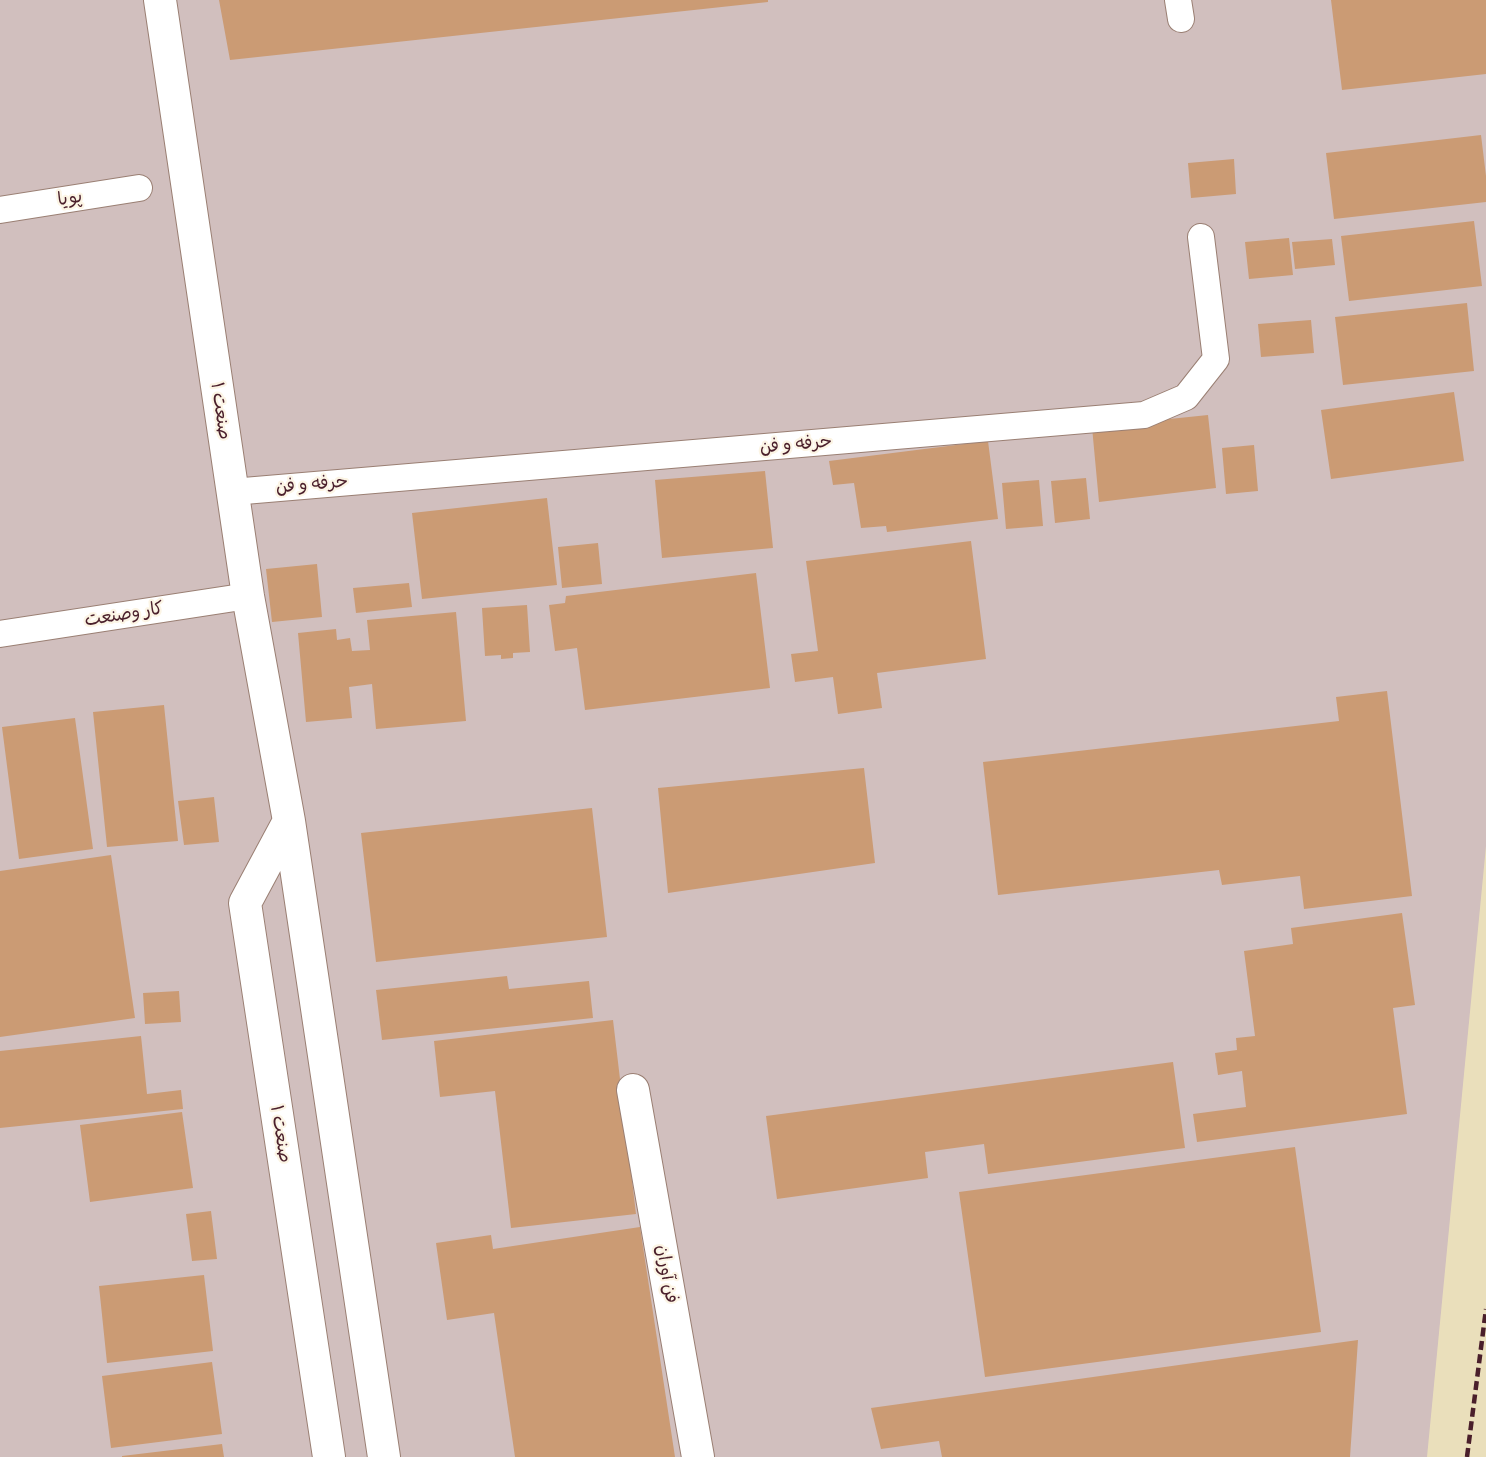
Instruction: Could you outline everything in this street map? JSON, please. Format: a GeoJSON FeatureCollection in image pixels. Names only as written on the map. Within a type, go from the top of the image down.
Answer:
{"type":"FeatureCollection","features":[{"type":"Feature","properties":{"kind":"street","name":"صنعت ۱"},"geometry":{"type":"LineString","coordinates":[[160,0],[248,596],[290,821],[384,1457]]}},
{"type":"Feature","properties":{"kind":"street","name":"پویا"},"geometry":{"type":"LineString","coordinates":[[0,210],[140,188]]}},
{"type":"Feature","properties":{"kind":"street","name":"حرفه و فن"},"geometry":{"type":"LineString","coordinates":[[232,492],[1144,416],[1186,397],[1216,359],[1201,237]]}},
{"type":"Feature","properties":{"kind":"street","name":"کار وصنعت"},"geometry":{"type":"LineString","coordinates":[[0,634],[248,596]]}},
{"type":"Feature","properties":{"kind":"street","name":"صنعت ۱"},"geometry":{"type":"LineString","coordinates":[[290,821],[245,903],[329,1457]]}},
{"type":"Feature","properties":{"kind":"street","name":"فن آوران"},"geometry":{"type":"LineString","coordinates":[[633,1090],[698,1457]]}},
{"type":"Feature","properties":{"kind":"shaded area"},"geometry":{"type":"Polygon","coordinates":[[[0,0],[1486,0],[1486,846],[1427,1457],[0,1457],[0,0]]]}},
{"type":"Feature","properties":{"kind":"building"},"geometry":{"type":"Polygon","coordinates":[[[219,0],[768,0],[768,2],[230,60],[219,0]]]}},
{"type":"Feature","properties":{"kind":"building"},"geometry":{"type":"Polygon","coordinates":[[[1331,0],[1486,0],[1486,74],[1342,90],[1331,0]]]}},
{"type":"Feature","properties":{"kind":"building"},"geometry":{"type":"Polygon","coordinates":[[[1481,135],[1486,176],[1486,202],[1334,219],[1326,153],[1481,135]]]}},
{"type":"Feature","properties":{"kind":"building"},"geometry":{"type":"Polygon","coordinates":[[[1234,159],[1236,194],[1191,198],[1188,163],[1234,159]]]}},
{"type":"Feature","properties":{"kind":"building"},"geometry":{"type":"Polygon","coordinates":[[[1474,221],[1482,286],[1349,301],[1341,236],[1474,221]]]}},
{"type":"Feature","properties":{"kind":"building"},"geometry":{"type":"Polygon","coordinates":[[[1289,238],[1293,275],[1249,279],[1245,242],[1289,238]]]}},
{"type":"Feature","properties":{"kind":"building"},"geometry":{"type":"Polygon","coordinates":[[[1332,239],[1335,265],[1295,269],[1292,242],[1332,239]]]}},
{"type":"Feature","properties":{"kind":"building"},"geometry":{"type":"Polygon","coordinates":[[[1467,303],[1474,371],[1343,385],[1335,317],[1467,303]]]}},
{"type":"Feature","properties":{"kind":"building"},"geometry":{"type":"Polygon","coordinates":[[[1311,320],[1314,353],[1261,357],[1258,324],[1311,320]]]}},
{"type":"Feature","properties":{"kind":"building"},"geometry":{"type":"Polygon","coordinates":[[[1454,392],[1464,461],[1331,479],[1321,410],[1454,392]]]}},
{"type":"Feature","properties":{"kind":"building"},"geometry":{"type":"Polygon","coordinates":[[[1208,415],[1216,488],[1099,502],[1092,427],[1208,415]]]}},
{"type":"Feature","properties":{"kind":"building"},"geometry":{"type":"Polygon","coordinates":[[[988,441],[998,519],[887,532],[886,526],[861,528],[854,483],[833,485],[829,461],[988,441]]]}},
{"type":"Feature","properties":{"kind":"building"},"geometry":{"type":"Polygon","coordinates":[[[1254,445],[1258,491],[1226,494],[1222,448],[1254,445]]]}},
{"type":"Feature","properties":{"kind":"building"},"geometry":{"type":"Polygon","coordinates":[[[765,471],[773,548],[662,558],[655,480],[765,471]]]}},
{"type":"Feature","properties":{"kind":"building"},"geometry":{"type":"Polygon","coordinates":[[[1086,478],[1090,519],[1055,523],[1051,481],[1086,478]]]}},
{"type":"Feature","properties":{"kind":"building"},"geometry":{"type":"Polygon","coordinates":[[[1039,480],[1043,526],[1006,529],[1002,483],[1039,480]]]}},
{"type":"Feature","properties":{"kind":"building"},"geometry":{"type":"Polygon","coordinates":[[[547,498],[557,585],[422,599],[412,513],[547,498]]]}},
{"type":"Feature","properties":{"kind":"building"},"geometry":{"type":"Polygon","coordinates":[[[971,541],[986,659],[877,673],[882,708],[838,714],[833,677],[795,682],[791,654],[818,651],[806,561],[971,541]]]}},
{"type":"Feature","properties":{"kind":"building"},"geometry":{"type":"Polygon","coordinates":[[[598,543],[602,584],[562,588],[558,547],[598,543]]]}},
{"type":"Feature","properties":{"kind":"building"},"geometry":{"type":"Polygon","coordinates":[[[317,564],[322,617],[272,622],[266,569],[317,564]]]}},
{"type":"Feature","properties":{"kind":"building"},"geometry":{"type":"Polygon","coordinates":[[[756,573],[770,688],[585,710],[577,648],[555,651],[549,605],[565,603],[566,596],[756,573]]]}},
{"type":"Feature","properties":{"kind":"building"},"geometry":{"type":"Polygon","coordinates":[[[409,583],[412,607],[356,613],[353,588],[409,583]]]}},
{"type":"Feature","properties":{"kind":"building"},"geometry":{"type":"Polygon","coordinates":[[[527,605],[530,652],[513,653],[513,658],[501,659],[501,655],[485,656],[482,608],[527,605]]]}},
{"type":"Feature","properties":{"kind":"building"},"geometry":{"type":"Polygon","coordinates":[[[456,612],[466,721],[376,729],[372,684],[349,687],[352,718],[306,722],[298,633],[336,629],[337,640],[350,638],[352,651],[370,650],[367,620],[456,612]]]}},
{"type":"Feature","properties":{"kind":"building"},"geometry":{"type":"Polygon","coordinates":[[[1387,691],[1412,896],[1304,909],[1300,876],[1222,885],[1219,870],[998,895],[983,762],[1339,721],[1336,697],[1387,691]]]}},
{"type":"Feature","properties":{"kind":"building"},"geometry":{"type":"Polygon","coordinates":[[[164,705],[178,841],[107,847],[93,712],[164,705]]]}},
{"type":"Feature","properties":{"kind":"building"},"geometry":{"type":"Polygon","coordinates":[[[75,718],[93,849],[19,859],[2,727],[75,718]]]}},
{"type":"Feature","properties":{"kind":"building"},"geometry":{"type":"Polygon","coordinates":[[[864,768],[875,863],[668,893],[658,788],[864,768]]]}},
{"type":"Feature","properties":{"kind":"building"},"geometry":{"type":"Polygon","coordinates":[[[214,797],[219,842],[184,845],[178,801],[214,797]]]}},
{"type":"Feature","properties":{"kind":"building"},"geometry":{"type":"Polygon","coordinates":[[[592,808],[607,937],[376,962],[361,833],[592,808]]]}},
{"type":"Feature","properties":{"kind":"building"},"geometry":{"type":"Polygon","coordinates":[[[111,855],[135,1018],[0,1037],[0,871],[111,855]]]}},
{"type":"Feature","properties":{"kind":"building"},"geometry":{"type":"Polygon","coordinates":[[[1402,913],[1415,1005],[1393,1008],[1407,1114],[1197,1142],[1193,1114],[1246,1107],[1242,1071],[1218,1075],[1215,1053],[1237,1050],[1236,1038],[1255,1036],[1244,951],[1293,944],[1291,928],[1402,913]]]}},
{"type":"Feature","properties":{"kind":"building"},"geometry":{"type":"Polygon","coordinates":[[[507,976],[509,989],[589,981],[593,1018],[382,1040],[376,990],[507,976]]]}},
{"type":"Feature","properties":{"kind":"building"},"geometry":{"type":"Polygon","coordinates":[[[179,991],[181,1022],[145,1024],[143,993],[179,991]]]}},
{"type":"Feature","properties":{"kind":"building"},"geometry":{"type":"Polygon","coordinates":[[[613,1020],[636,1214],[511,1228],[495,1091],[440,1097],[434,1041],[613,1020]]]}},
{"type":"Feature","properties":{"kind":"building"},"geometry":{"type":"Polygon","coordinates":[[[141,1036],[147,1094],[181,1090],[183,1109],[0,1128],[0,1051],[141,1036]]]}},
{"type":"Feature","properties":{"kind":"building"},"geometry":{"type":"Polygon","coordinates":[[[1173,1062],[1185,1148],[988,1174],[984,1144],[925,1152],[928,1178],[777,1199],[766,1116],[1173,1062]]]}},
{"type":"Feature","properties":{"kind":"building"},"geometry":{"type":"Polygon","coordinates":[[[182,1112],[193,1188],[90,1202],[80,1125],[182,1112]]]}},
{"type":"Feature","properties":{"kind":"building"},"geometry":{"type":"Polygon","coordinates":[[[1295,1147],[1321,1332],[985,1377],[959,1192],[1295,1147]]]}},
{"type":"Feature","properties":{"kind":"building"},"geometry":{"type":"Polygon","coordinates":[[[211,1211],[217,1259],[192,1261],[186,1214],[211,1211]]]}},
{"type":"Feature","properties":{"kind":"building"},"geometry":{"type":"Polygon","coordinates":[[[640,1227],[675,1457],[515,1457],[494,1313],[447,1320],[436,1243],[491,1235],[493,1249],[640,1227]]]}},
{"type":"Feature","properties":{"kind":"building"},"geometry":{"type":"Polygon","coordinates":[[[204,1275],[213,1351],[107,1363],[99,1286],[204,1275]]]}},
{"type":"Feature","properties":{"kind":"building"},"geometry":{"type":"Polygon","coordinates":[[[1358,1340],[1350,1457],[942,1457],[939,1441],[881,1449],[871,1408],[1358,1340]]]}},
{"type":"Feature","properties":{"kind":"building"},"geometry":{"type":"Polygon","coordinates":[[[212,1362],[222,1434],[111,1448],[102,1376],[212,1362]]]}},
{"type":"Feature","properties":{"kind":"building"},"geometry":{"type":"Polygon","coordinates":[[[222,1444],[224,1457],[122,1457],[122,1456],[222,1444]]]}},
{"type":"Feature","properties":{"kind":"railway"},"geometry":{"type":"LineString","coordinates":[[1467,1457],[1486,1309]]}}]}
